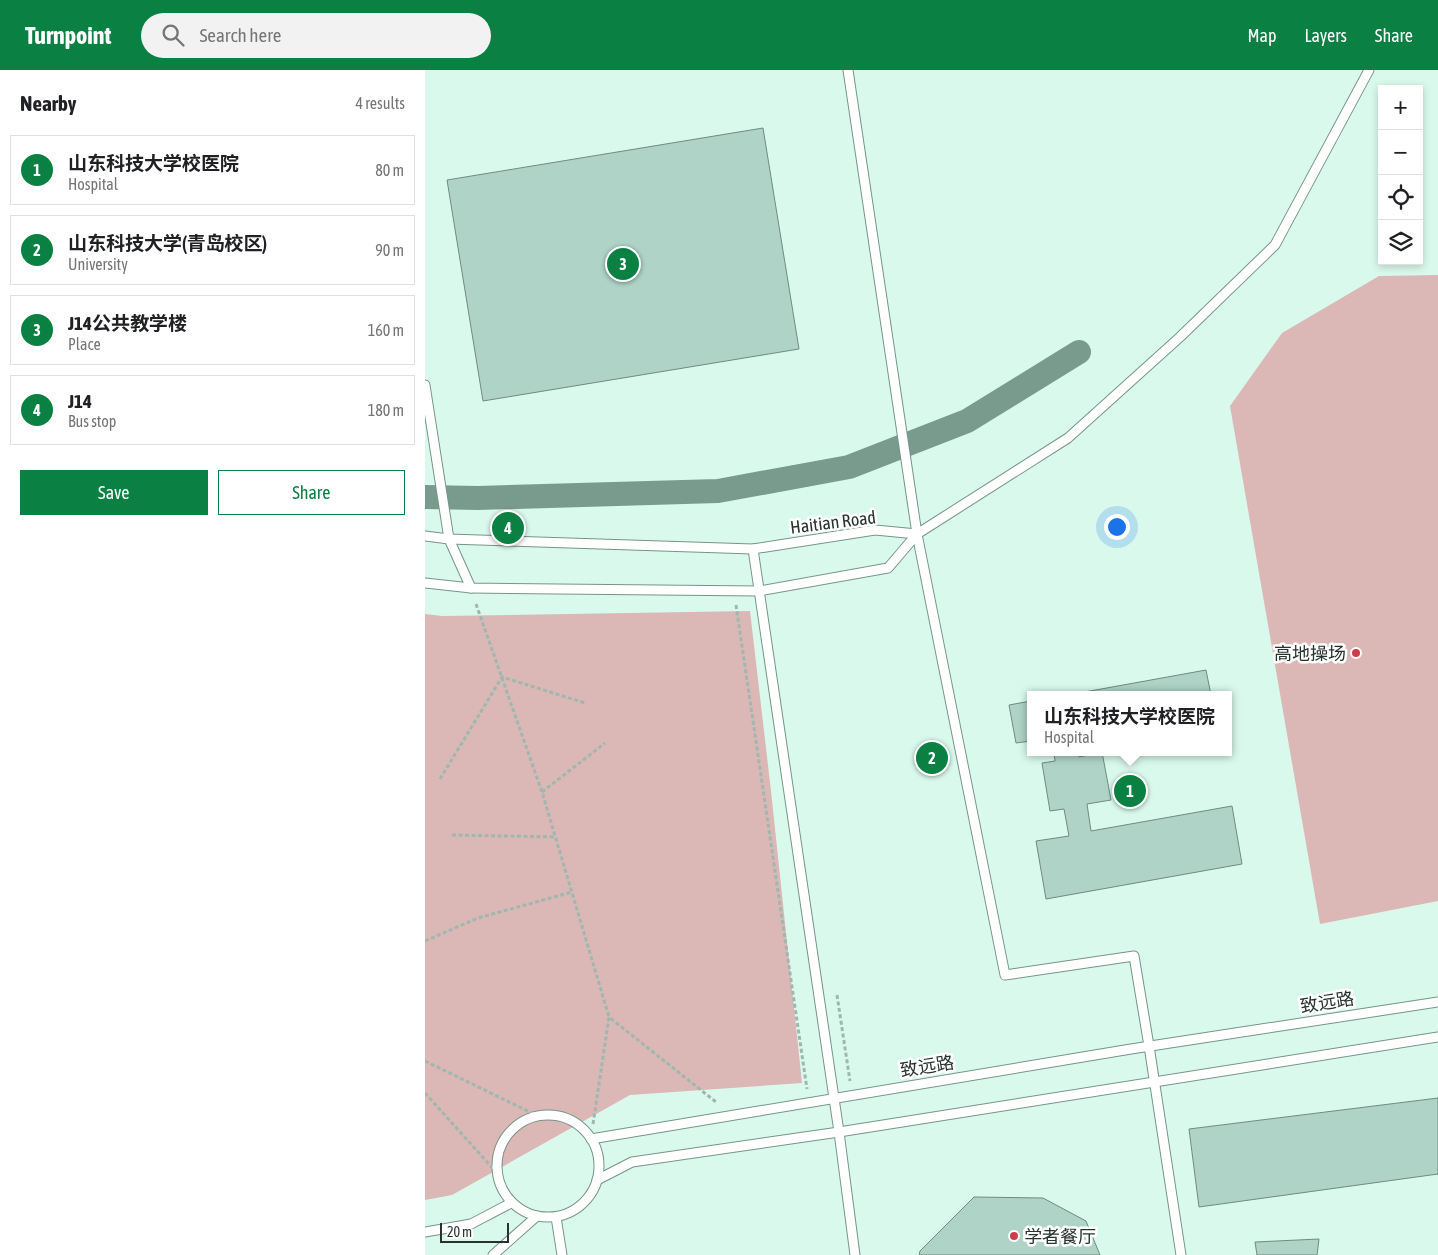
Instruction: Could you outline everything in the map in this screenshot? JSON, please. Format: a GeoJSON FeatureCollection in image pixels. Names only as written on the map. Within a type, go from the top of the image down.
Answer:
{"type":"FeatureCollection","features":[{"type":"Feature","properties":{"kind":"lane"},"geometry":{"type":"LineString","coordinates":[[848,70],[917,534],[1005,975],[1133,956],[1155,1082],[1181,1255]]}},
{"type":"Feature","properties":{"kind":"lane"},"geometry":{"type":"LineString","coordinates":[[425,583],[471,588],[759,591],[888,568],[917,534],[1068,438],[1180,337],[1275,245],[1369,70]]}},
{"type":"Feature","properties":{"kind":"lane"},"geometry":{"type":"LineString","coordinates":[[425,385],[449,539],[471,588]]}},
{"type":"Feature","properties":{"kind":"lane","name":"Haitian Road"},"geometry":{"type":"LineString","coordinates":[[425,536],[449,539],[753,549],[875,530],[917,534]]}},
{"type":"Feature","properties":{"kind":"lane"},"geometry":{"type":"LineString","coordinates":[[753,549],[839,1132],[855,1255]]}},
{"type":"Feature","properties":{"kind":"lane","name":"致远路"},"geometry":{"type":"LineString","coordinates":[[591,1138],[1149,1046],[1438,1002]]}},
{"type":"Feature","properties":{"kind":"lane"},"geometry":{"type":"LineString","coordinates":[[597,1180],[632,1162],[839,1132],[1438,1037]]}},
{"type":"Feature","properties":{"kind":"lane"},"geometry":{"type":"LineString","coordinates":[[553,1115],[568,1119],[581,1127],[591,1138],[597,1152],[599,1166],[597,1180],[591,1194],[581,1205],[570,1212],[556,1217],[537,1216],[523,1211],[511,1202],[501,1188],[496,1172],[499,1149],[511,1130],[523,1121],[538,1116],[553,1115]]}},
{"type":"Feature","properties":{"kind":"lane"},"geometry":{"type":"LineString","coordinates":[[425,1232],[471,1224],[511,1202]]}},
{"type":"Feature","properties":{"kind":"lane"},"geometry":{"type":"LineString","coordinates":[[493,1255],[537,1216]]}},
{"type":"Feature","properties":{"kind":"lane"},"geometry":{"type":"LineString","coordinates":[[556,1217],[562,1255]]}},
{"type":"Feature","properties":{"kind":"path"},"geometry":{"type":"LineString","coordinates":[[471,588],[542,792],[609,1017],[591,1138]]}},
{"type":"Feature","properties":{"kind":"path"},"geometry":{"type":"LineString","coordinates":[[734,591],[809,1102]]}},
{"type":"Feature","properties":{"kind":"path"},"geometry":{"type":"LineString","coordinates":[[502,677],[585,703]]}},
{"type":"Feature","properties":{"kind":"path"},"geometry":{"type":"LineString","coordinates":[[440,779],[502,677]]}},
{"type":"Feature","properties":{"kind":"path"},"geometry":{"type":"LineString","coordinates":[[542,792],[605,743]]}},
{"type":"Feature","properties":{"kind":"path"},"geometry":{"type":"LineString","coordinates":[[452,835],[556,836]]}},
{"type":"Feature","properties":{"kind":"path"},"geometry":{"type":"LineString","coordinates":[[425,941],[478,918],[572,892]]}},
{"type":"Feature","properties":{"kind":"path"},"geometry":{"type":"LineString","coordinates":[[609,1017],[733,1114]]}},
{"type":"Feature","properties":{"kind":"path"},"geometry":{"type":"LineString","coordinates":[[425,1062],[538,1116]]}},
{"type":"Feature","properties":{"kind":"path"},"geometry":{"type":"LineString","coordinates":[[425,1093],[496,1172]]}},
{"type":"Feature","properties":{"kind":"shaded area","name":"高地操场"},"geometry":{"type":"Polygon","coordinates":[[[1438,275],[1438,901],[1320,924],[1230,406],[1282,333],[1379,276],[1438,275]]]}},
{"type":"Feature","properties":{"kind":"shaded area"},"geometry":{"type":"Polygon","coordinates":[[[750,611],[802,1083],[630,1095],[452,1195],[425,1200],[425,614],[442,616],[750,611]]]}},
{"type":"Feature","properties":{"kind":"building"},"geometry":{"type":"Polygon","coordinates":[[[763,128],[799,349],[483,401],[447,180],[763,128]]]}},
{"type":"Feature","properties":{"kind":"building"},"geometry":{"type":"Polygon","coordinates":[[[1206,670],[1210,691],[1090,691],[1206,670]]]}},
{"type":"Feature","properties":{"kind":"building"},"geometry":{"type":"Polygon","coordinates":[[[1027,702],[1027,742],[1016,743],[1009,705],[1027,702]]]}},
{"type":"Feature","properties":{"kind":"building"},"geometry":{"type":"Polygon","coordinates":[[[1054,756],[1103,756],[1111,800],[1087,804],[1091,831],[1232,806],[1242,864],[1046,899],[1036,841],[1069,836],[1064,809],[1050,811],[1042,763],[1055,761],[1054,756]]]}},
{"type":"Feature","properties":{"kind":"building"},"geometry":{"type":"Polygon","coordinates":[[[1438,1098],[1438,1174],[1199,1207],[1189,1129],[1438,1098]]]}},
{"type":"Feature","properties":{"kind":"building","name":"学者餐厅"},"geometry":{"type":"Polygon","coordinates":[[[974,1197],[1043,1198],[1086,1221],[1100,1255],[919,1255],[920,1251],[974,1197]]]}},
{"type":"Feature","properties":{"kind":"building"},"geometry":{"type":"Polygon","coordinates":[[[1319,1239],[1317,1255],[1257,1255],[1255,1242],[1319,1239]]]}},
{"type":"Feature","properties":{"kind":"waterway"},"geometry":{"type":"LineString","coordinates":[[425,497],[478,498],[718,491],[849,467],[967,421],[1079,352]]}},
{"type":"Feature","properties":{"kind":"place","name":"J14公共教学楼"},"geometry":{"type":"Point","coordinates":[623,264]}},
{"type":"Feature","properties":{"kind":"place","name":"J14"},"geometry":{"type":"Point","coordinates":[508,528]}},
{"type":"Feature","properties":{"kind":"place","name":"高地操场"},"geometry":{"type":"Point","coordinates":[1356,653]}},
{"type":"Feature","properties":{"kind":"place","name":"山东科技大学(青岛校区)"},"geometry":{"type":"Point","coordinates":[932,758]}},
{"type":"Feature","properties":{"kind":"place","name":"山东科技大学校医院"},"geometry":{"type":"Point","coordinates":[1130,791]}},
{"type":"Feature","properties":{"kind":"place","name":"学者餐厅"},"geometry":{"type":"Point","coordinates":[1014,1236]}}]}
